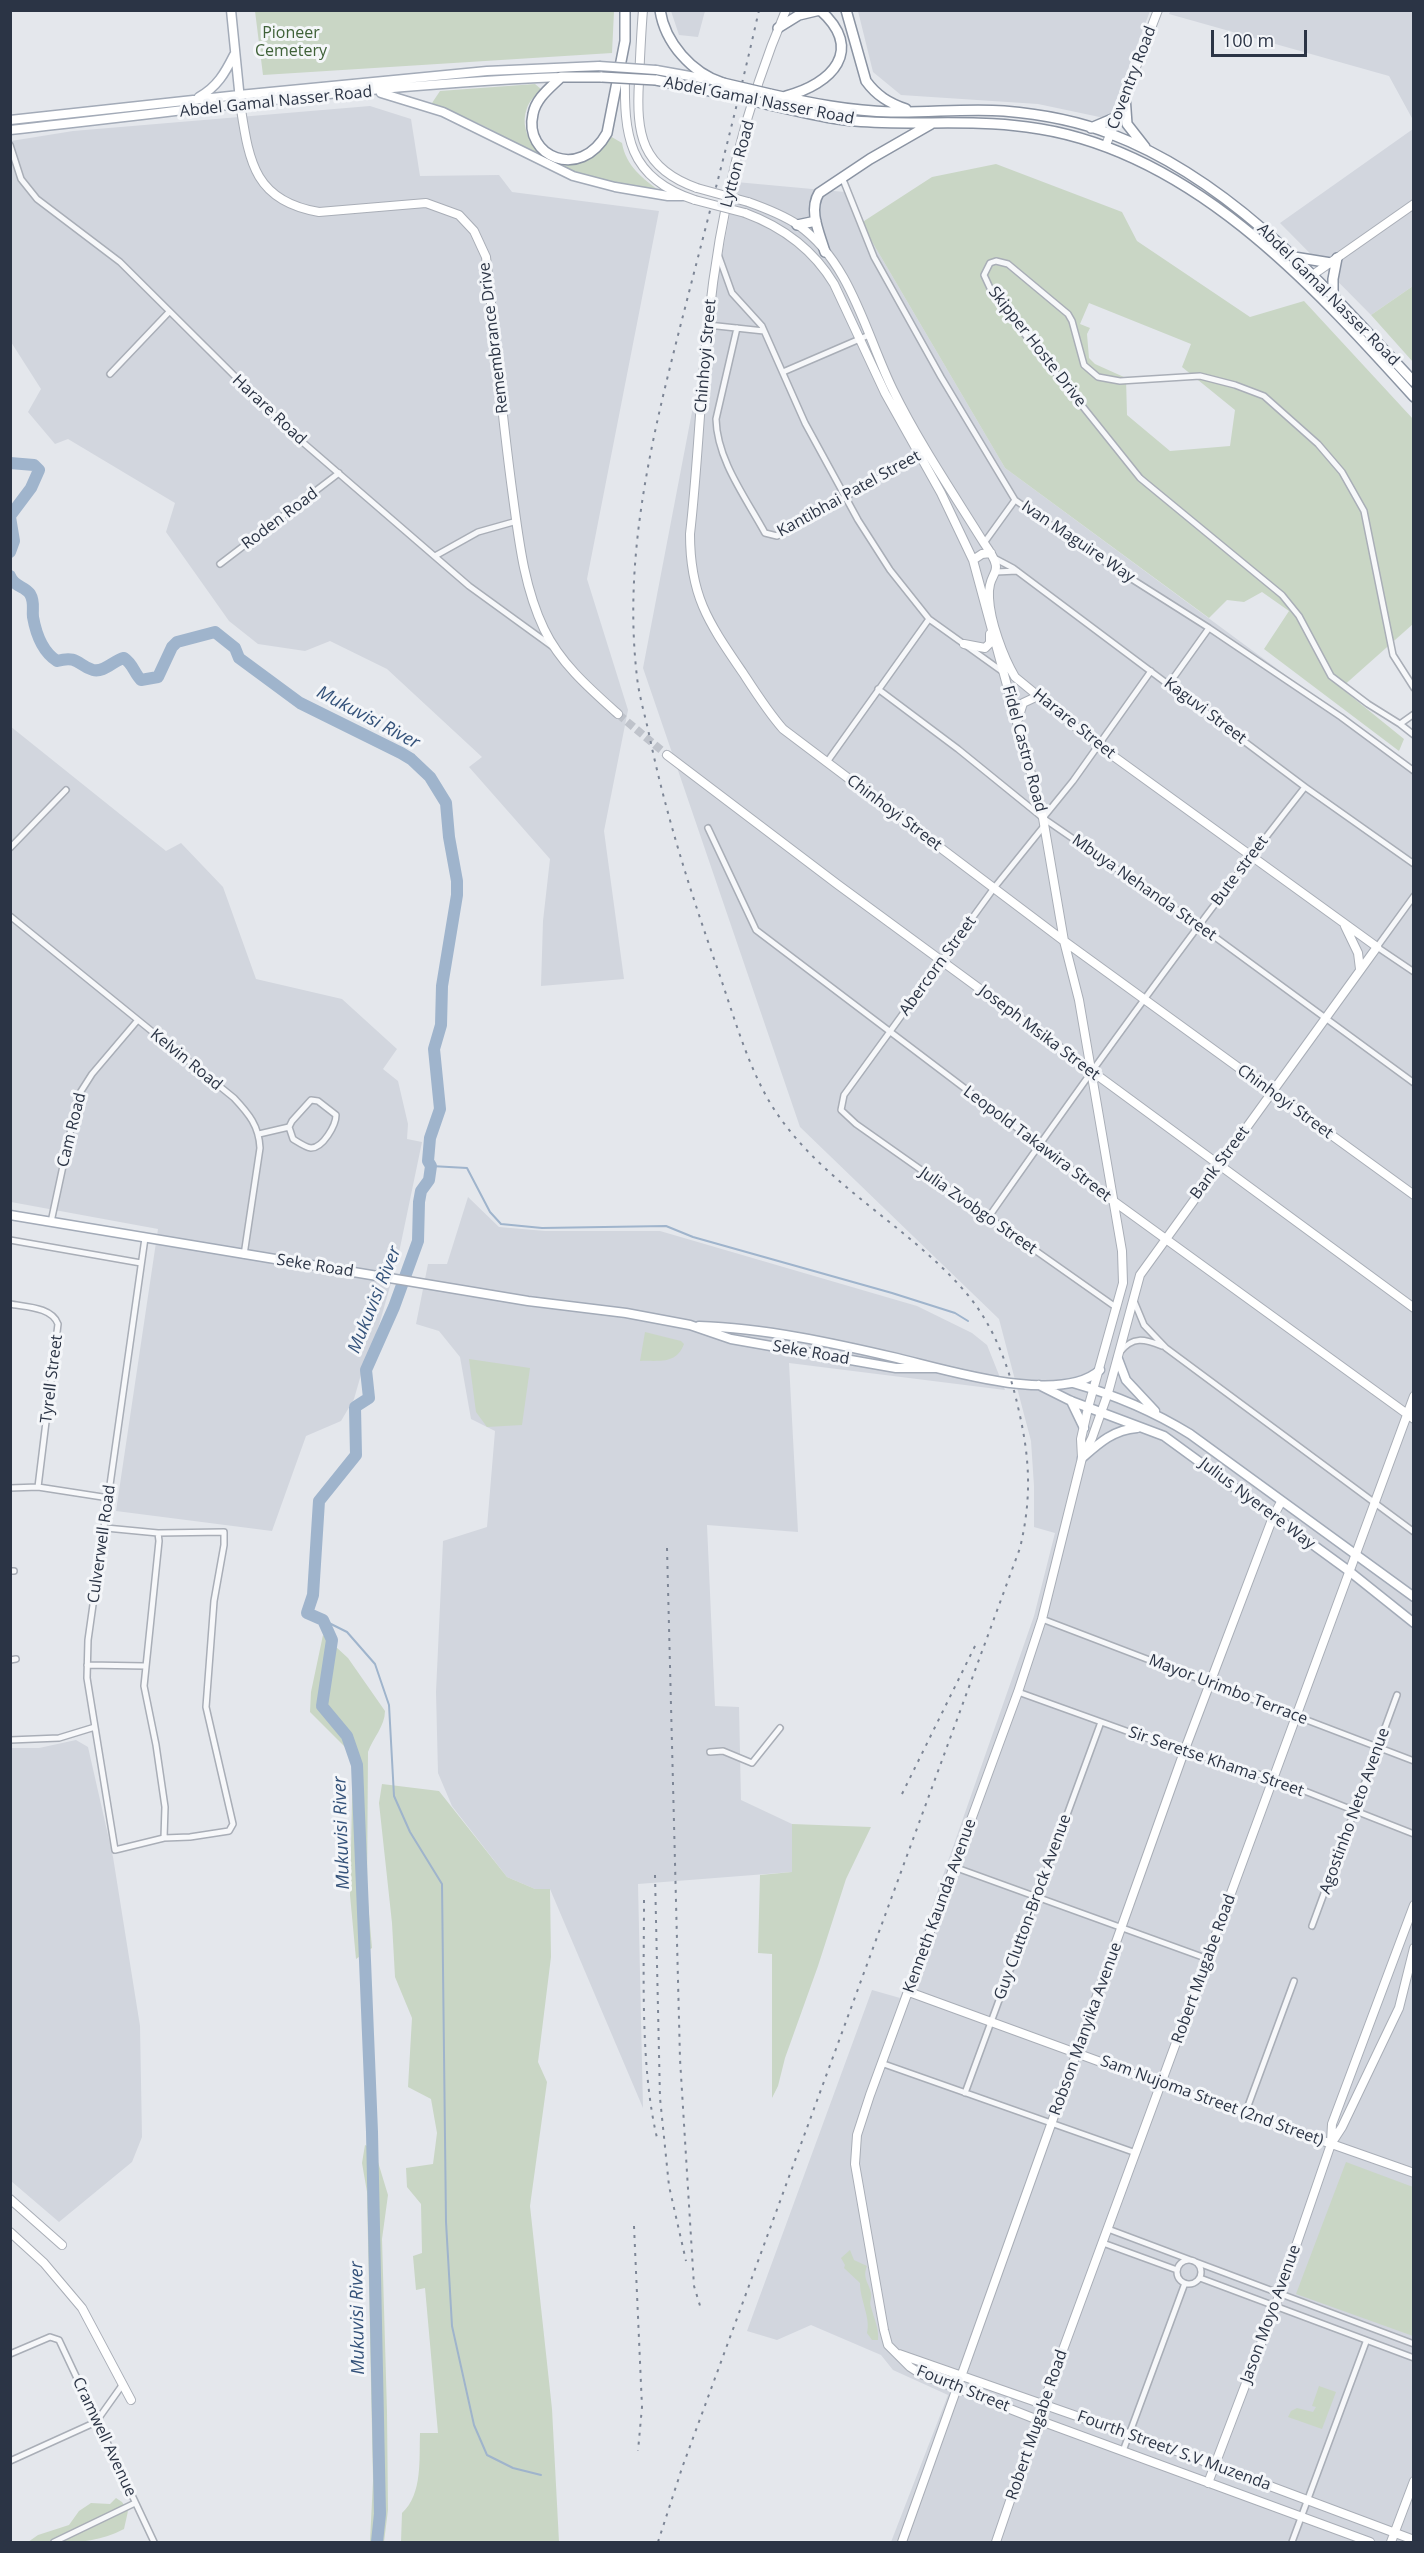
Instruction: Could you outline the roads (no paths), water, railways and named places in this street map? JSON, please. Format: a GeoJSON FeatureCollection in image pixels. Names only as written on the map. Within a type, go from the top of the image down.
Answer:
{"type":"FeatureCollection","features":[{"type":"Feature","properties":{"kind":"highway"},"geometry":{"type":"LineString","coordinates":[[561,77],[541,96],[532,115],[532,125],[535,136],[548,154],[554,158],[573,160],[594,151],[607,133],[625,41],[625,10]]}},
{"type":"Feature","properties":{"kind":"highway"},"geometry":{"type":"LineString","coordinates":[[660,10],[669,39],[679,53],[702,72],[721,82]]}},
{"type":"Feature","properties":{"kind":"highway"},"geometry":{"type":"LineString","coordinates":[[778,28],[799,15],[820,10],[834,24],[841,38],[839,61],[820,83],[784,97]]}},
{"type":"Feature","properties":{"kind":"highway"},"geometry":{"type":"LineString","coordinates":[[846,10],[866,81],[889,103],[914,112]]}},
{"type":"Feature","properties":{"kind":"highway","name":"Abdel Gamal Nasser Road"},"geometry":{"type":"LineString","coordinates":[[561,77],[656,75],[720,93],[827,118],[853,121],[1027,127],[1106,145],[1194,192],[1308,278],[1333,298],[1413,382]]}},
{"type":"Feature","properties":{"kind":"highway","name":"Abdel Gamal Nasser Road"},"geometry":{"type":"LineString","coordinates":[[721,82],[843,109],[914,112],[1003,111],[1055,118],[1110,133],[1149,151],[1199,181],[1247,215],[1294,257],[1308,278],[1413,397]]}},
{"type":"Feature","properties":{"kind":"highway"},"geometry":{"type":"LineString","coordinates":[[1125,96],[1128,128],[1149,151]]}},
{"type":"Feature","properties":{"kind":"highway"},"geometry":{"type":"LineString","coordinates":[[1091,128],[1117,117]]}},
{"type":"Feature","properties":{"kind":"highway"},"geometry":{"type":"LineString","coordinates":[[825,252],[816,220],[815,200],[825,189],[842,177],[933,123]]}},
{"type":"Feature","properties":{"kind":"highway"},"geometry":{"type":"LineString","coordinates":[[797,225],[816,220]]}},
{"type":"Feature","properties":{"kind":"highway"},"geometry":{"type":"LineString","coordinates":[[1294,257],[1334,260],[1333,298]]}},
{"type":"Feature","properties":{"kind":"main road","name":"Remembrance Drive"},"geometry":{"type":"LineString","coordinates":[[231,10],[240,99],[254,169],[264,186],[284,202],[303,210],[319,212],[426,203],[459,215],[474,231],[486,257],[522,560],[533,604],[556,650],[587,687],[618,714]]}},
{"type":"Feature","properties":{"kind":"main road","name":"Fidel Castro Road"},"geometry":{"type":"LineString","coordinates":[[643,10],[638,117],[644,145],[657,165],[668,174],[697,188],[748,202],[797,225],[825,252],[844,279],[973,560],[988,621],[1018,720],[1043,822],[1064,941],[1079,1000],[1122,1251],[1123,1282],[1118,1308],[1088,1408],[1082,1458]]}},
{"type":"Feature","properties":{"kind":"main road","name":"Lytton Road"},"geometry":{"type":"LineString","coordinates":[[718,251],[730,190],[763,69],[786,10]]}},
{"type":"Feature","properties":{"kind":"main road","name":"Coventry Road"},"geometry":{"type":"LineString","coordinates":[[1106,145],[1158,10]]}},
{"type":"Feature","properties":{"kind":"main road","name":"Fidel Castro Road"},"geometry":{"type":"LineString","coordinates":[[625,41],[625,101],[629,142],[638,162],[649,173],[682,196],[745,213],[779,227],[818,260],[834,284],[885,393],[994,556],[994,575],[989,598],[991,610],[1007,662],[1016,677]]}},
{"type":"Feature","properties":{"kind":"main road"},"geometry":{"type":"LineString","coordinates":[[194,100],[211,91],[224,76],[234,55]]}},
{"type":"Feature","properties":{"kind":"main road","name":"Abdel Gamal Nasser Road"},"geometry":{"type":"LineString","coordinates":[[10,130],[171,113],[240,99],[487,71],[600,66],[721,82]]}},
{"type":"Feature","properties":{"kind":"main road","name":"Abdel Gamal Nasser Road"},"geometry":{"type":"LineString","coordinates":[[10,120],[194,100],[374,92],[486,80],[561,77]]}},
{"type":"Feature","properties":{"kind":"main road"},"geometry":{"type":"LineString","coordinates":[[374,92],[443,112],[573,176],[615,187],[668,196],[682,196]]}},
{"type":"Feature","properties":{"kind":"main road"},"geometry":{"type":"LineString","coordinates":[[1308,278],[1413,204]]}},
{"type":"Feature","properties":{"kind":"main road","name":"Chinhoyi Street"},"geometry":{"type":"LineString","coordinates":[[718,251],[708,325],[690,534],[690,564],[700,604],[718,637],[766,710],[783,729],[1064,941],[1413,1195]]}},
{"type":"Feature","properties":{"kind":"main road"},"geometry":{"type":"LineString","coordinates":[[973,560],[982,554],[994,556]]}},
{"type":"Feature","properties":{"kind":"main road"},"geometry":{"type":"LineString","coordinates":[[976,577],[994,575]]}},
{"type":"Feature","properties":{"kind":"main road"},"geometry":{"type":"LineString","coordinates":[[964,644],[982,648],[988,645],[990,639],[988,621]]}},
{"type":"Feature","properties":{"kind":"main road","name":"Harare Street"},"geometry":{"type":"LineString","coordinates":[[1016,677],[1098,745],[1341,921]]}},
{"type":"Feature","properties":{"kind":"main road"},"geometry":{"type":"LineString","coordinates":[[1018,720],[1023,703],[1038,696]]}},
{"type":"Feature","properties":{"kind":"main road","name":"Joseph Msika Street"},"geometry":{"type":"LineString","coordinates":[[667,755],[1091,1072],[1413,1308]]}},
{"type":"Feature","properties":{"kind":"main road"},"geometry":{"type":"LineString","coordinates":[[1341,921],[1377,947]]}},
{"type":"Feature","properties":{"kind":"main road"},"geometry":{"type":"LineString","coordinates":[[1341,921],[1358,952],[1360,969]]}},
{"type":"Feature","properties":{"kind":"main road","name":"Bank Street"},"geometry":{"type":"LineString","coordinates":[[1082,1458],[1092,1438],[1108,1393],[1140,1275],[1377,947]]}},
{"type":"Feature","properties":{"kind":"main road","name":"Leopold Takawira Street"},"geometry":{"type":"LineString","coordinates":[[1112,1200],[1410,1416]]}},
{"type":"Feature","properties":{"kind":"main road","name":"Seke Road"},"geometry":{"type":"LineString","coordinates":[[10,1215],[244,1255],[690,1325],[737,1327],[897,1358],[999,1381],[1039,1385]]}},
{"type":"Feature","properties":{"kind":"main road","name":"Seke Road"},"geometry":{"type":"LineString","coordinates":[[690,1325],[731,1339],[849,1360],[896,1368],[934,1368]]}},
{"type":"Feature","properties":{"kind":"main road"},"geometry":{"type":"LineString","coordinates":[[1119,1356],[1126,1380],[1158,1414]]}},
{"type":"Feature","properties":{"kind":"main road"},"geometry":{"type":"LineString","coordinates":[[1039,1385],[1073,1383],[1090,1378],[1100,1370]]}},
{"type":"Feature","properties":{"kind":"main road","name":"Julius Nyerere Way"},"geometry":{"type":"LineString","coordinates":[[1073,1383],[1108,1393],[1158,1414],[1190,1434],[1413,1597]]}},
{"type":"Feature","properties":{"kind":"main road","name":"Julius Nyerere Way"},"geometry":{"type":"LineString","coordinates":[[1039,1385],[1071,1401],[1164,1437],[1348,1571],[1413,1623]]}},
{"type":"Feature","properties":{"kind":"main road","name":"Robert Mugabe Road"},"geometry":{"type":"LineString","coordinates":[[996,2542],[1043,2404],[1274,1779],[1348,1571],[1410,1416],[1413,1396]]}},
{"type":"Feature","properties":{"kind":"main road"},"geometry":{"type":"LineString","coordinates":[[1071,1401],[1084,1428]]}},
{"type":"Feature","properties":{"kind":"main road"},"geometry":{"type":"LineString","coordinates":[[1082,1458],[1108,1436],[1125,1429],[1141,1427]]}},
{"type":"Feature","properties":{"kind":"main road","name":"Kenneth Kaunda Avenue"},"geometry":{"type":"LineString","coordinates":[[898,2354],[888,2345],[884,2330],[855,2164],[857,2135],[881,2063],[1018,1692],[1042,1618],[1082,1458]]}},
{"type":"Feature","properties":{"kind":"main road","name":"Robson Manyika Avenue"},"geometry":{"type":"LineString","coordinates":[[902,2542],[1185,1749],[1281,1502]]}},
{"type":"Feature","properties":{"kind":"main road","name":"Jason Moyo Avenue"},"geometry":{"type":"LineString","coordinates":[[1208,2483],[1281,2292],[1331,2144],[1332,2124],[1413,1905]]}},
{"type":"Feature","properties":{"kind":"main road","name":"Jason Moyo Avenue"},"geometry":{"type":"LineString","coordinates":[[1331,2144],[1341,2130],[1399,2008],[1413,1948]]}},
{"type":"Feature","properties":{"kind":"main road","name":"Sam Nujoma Street (2nd Street)"},"geometry":{"type":"LineString","coordinates":[[909,1992],[1413,2173]]}},
{"type":"Feature","properties":{"kind":"main road"},"geometry":{"type":"LineString","coordinates":[[10,2199],[62,2245]]}},
{"type":"Feature","properties":{"kind":"main road"},"geometry":{"type":"LineString","coordinates":[[10,2232],[44,2263],[82,2308],[131,2400]]}},
{"type":"Feature","properties":{"kind":"main road","name":"Fourth Street/ S.V Muzenda"},"geometry":{"type":"LineString","coordinates":[[898,2354],[1129,2434],[1413,2540]]}},
{"type":"Feature","properties":{"kind":"main road","name":"Fourth Street"},"geometry":{"type":"LineString","coordinates":[[898,2354],[916,2370],[1038,2420],[1370,2542]]}},
{"type":"Feature","properties":{"kind":"main road"},"geometry":{"type":"LineString","coordinates":[[1391,2542],[1413,2481]]}},
{"type":"Feature","properties":{"kind":"street","name":"Harare Road"},"geometry":{"type":"LineString","coordinates":[[10,145],[21,179],[29,190],[120,262],[282,424],[469,586],[556,650]]}},
{"type":"Feature","properties":{"kind":"street","name":"Ivan Maguire Way"},"geometry":{"type":"LineString","coordinates":[[842,177],[874,257],[941,377],[1015,500],[1097,557],[1209,628],[1341,717],[1413,771]]}},
{"type":"Feature","properties":{"kind":"street","name":"Harare Street"},"geometry":{"type":"LineString","coordinates":[[718,251],[732,293],[758,320],[805,423],[865,532],[890,570],[929,619],[1004,673],[1016,677]]}},
{"type":"Feature","properties":{"kind":"street","name":"Skipper Hoste Drive"},"geometry":{"type":"LineString","coordinates":[[1413,688],[1393,655],[1364,512],[1342,472],[1318,444],[1264,396],[1235,385],[1200,376],[1120,381],[1098,377],[1084,365],[1068,314],[1008,264],[996,261],[990,263],[984,275],[990,288],[1011,318],[1140,478],[1282,595],[1299,616],[1331,676],[1413,735]]}},
{"type":"Feature","properties":{"kind":"street"},"geometry":{"type":"LineString","coordinates":[[110,374],[169,312]]}},
{"type":"Feature","properties":{"kind":"street"},"geometry":{"type":"LineString","coordinates":[[708,325],[764,331]]}},
{"type":"Feature","properties":{"kind":"street","name":"Kantibhai Patel Street"},"geometry":{"type":"LineString","coordinates":[[737,328],[716,419],[717,431],[719,444],[734,478],[765,533],[777,536],[925,452]]}},
{"type":"Feature","properties":{"kind":"street"},"geometry":{"type":"LineString","coordinates":[[783,372],[869,335]]}},
{"type":"Feature","properties":{"kind":"street","name":"Roden Road"},"geometry":{"type":"LineString","coordinates":[[220,564],[339,473]]}},
{"type":"Feature","properties":{"kind":"street"},"geometry":{"type":"LineString","coordinates":[[984,543],[1015,500]]}},
{"type":"Feature","properties":{"kind":"street"},"geometry":{"type":"LineString","coordinates":[[435,556],[478,532],[517,521]]}},
{"type":"Feature","properties":{"kind":"street","name":"Kaguvi Street"},"geometry":{"type":"LineString","coordinates":[[994,556],[1305,787],[1413,864]]}},
{"type":"Feature","properties":{"kind":"street"},"geometry":{"type":"LineString","coordinates":[[994,575],[1017,572]]}},
{"type":"Feature","properties":{"kind":"street"},"geometry":{"type":"LineString","coordinates":[[827,762],[929,619]]}},
{"type":"Feature","properties":{"kind":"street"},"geometry":{"type":"LineString","coordinates":[[1169,684],[1209,628]]}},
{"type":"Feature","properties":{"kind":"street","name":"Abercorn Street"},"geometry":{"type":"LineString","coordinates":[[841,1110],[844,1095],[1151,671]]}},
{"type":"Feature","properties":{"kind":"street","name":"Mbuya Nehanda Street"},"geometry":{"type":"LineString","coordinates":[[878,689],[958,749],[1043,822],[1200,926],[1413,1083]]}},
{"type":"Feature","properties":{"kind":"street"},"geometry":{"type":"LineString","coordinates":[[1400,724],[1413,714]]}},
{"type":"Feature","properties":{"kind":"street","name":"Bute street"},"geometry":{"type":"LineString","coordinates":[[1091,1072],[1250,856],[1305,787]]}},
{"type":"Feature","properties":{"kind":"street"},"geometry":{"type":"LineString","coordinates":[[10,848],[66,790]]}},
{"type":"Feature","properties":{"kind":"street","name":"Leopold Takawira Street"},"geometry":{"type":"LineString","coordinates":[[708,828],[756,930],[1112,1200]]}},
{"type":"Feature","properties":{"kind":"street","name":"Bank Street"},"geometry":{"type":"LineString","coordinates":[[1377,947],[1413,896]]}},
{"type":"Feature","properties":{"kind":"street","name":"Kelvin Road"},"geometry":{"type":"LineString","coordinates":[[10,916],[234,1098],[248,1112],[259,1134]]}},
{"type":"Feature","properties":{"kind":"street"},"geometry":{"type":"LineString","coordinates":[[1377,947],[1413,972]]}},
{"type":"Feature","properties":{"kind":"street","name":"Cam Road"},"geometry":{"type":"LineString","coordinates":[[51,1222],[78,1096],[92,1074],[137,1021]]}},
{"type":"Feature","properties":{"kind":"street"},"geometry":{"type":"LineString","coordinates":[[987,1218],[1091,1072]]}},
{"type":"Feature","properties":{"kind":"street"},"geometry":{"type":"LineString","coordinates":[[311,1100],[318,1101],[336,1115],[335,1124],[320,1144],[313,1147],[309,1148],[293,1139],[290,1127],[292,1120],[311,1100]]}},
{"type":"Feature","properties":{"kind":"street","name":"Julia Zvobgo Street"},"geometry":{"type":"LineString","coordinates":[[841,1110],[856,1124],[987,1218],[1118,1308]]}},
{"type":"Feature","properties":{"kind":"street"},"geometry":{"type":"LineString","coordinates":[[244,1255],[260,1149],[259,1134],[290,1127]]}},
{"type":"Feature","properties":{"kind":"street","name":"Culverwell Road"},"geometry":{"type":"LineString","coordinates":[[145,1238],[106,1528],[88,1640],[87,1665],[115,1850],[164,1838]]}},
{"type":"Feature","properties":{"kind":"street"},"geometry":{"type":"LineString","coordinates":[[10,1239],[141,1263]]}},
{"type":"Feature","properties":{"kind":"street"},"geometry":{"type":"LineString","coordinates":[[1134,1301],[1144,1325],[1166,1348],[1413,1532]]}},
{"type":"Feature","properties":{"kind":"street","name":"Tyrell Street"},"geometry":{"type":"LineString","coordinates":[[10,1304],[52,1314],[58,1324],[39,1487]]}},
{"type":"Feature","properties":{"kind":"street"},"geometry":{"type":"LineString","coordinates":[[1119,1356],[1132,1341],[1140,1339],[1166,1348]]}},
{"type":"Feature","properties":{"kind":"street"},"geometry":{"type":"LineString","coordinates":[[10,1488],[39,1487],[109,1498]]}},
{"type":"Feature","properties":{"kind":"street"},"geometry":{"type":"LineString","coordinates":[[106,1528],[158,1533],[224,1532],[224,1545],[214,1601],[206,1707],[233,1824],[229,1831],[220,1834],[164,1838],[165,1807],[144,1686],[159,1542],[158,1533]]}},
{"type":"Feature","properties":{"kind":"street","name":"Mayor Urimbo Terrace"},"geometry":{"type":"LineString","coordinates":[[1042,1618],[1413,1761]]}},
{"type":"Feature","properties":{"kind":"street"},"geometry":{"type":"LineString","coordinates":[[87,1665],[145,1666]]}},
{"type":"Feature","properties":{"kind":"street","name":"Sir Seretse Khama Street"},"geometry":{"type":"LineString","coordinates":[[1018,1692],[1274,1779],[1413,1834]]}},
{"type":"Feature","properties":{"kind":"street","name":"Agostinho Neto Avenue"},"geometry":{"type":"LineString","coordinates":[[1312,1926],[1356,1812],[1397,1695]]}},
{"type":"Feature","properties":{"kind":"street","name":"Guy Clutton-Brock Avenue"},"geometry":{"type":"LineString","coordinates":[[965,2093],[1101,1722]]}},
{"type":"Feature","properties":{"kind":"street"},"geometry":{"type":"LineString","coordinates":[[10,1740],[59,1738],[95,1727]]}},
{"type":"Feature","properties":{"kind":"street"},"geometry":{"type":"LineString","coordinates":[[710,1752],[719,1750],[752,1763],[780,1728]]}},
{"type":"Feature","properties":{"kind":"street"},"geometry":{"type":"LineString","coordinates":[[954,1867],[1208,1959]]}},
{"type":"Feature","properties":{"kind":"street"},"geometry":{"type":"LineString","coordinates":[[1245,2114],[1294,1981]]}},
{"type":"Feature","properties":{"kind":"street"},"geometry":{"type":"LineString","coordinates":[[881,2063],[1136,2153]]}},
{"type":"Feature","properties":{"kind":"street"},"geometry":{"type":"LineString","coordinates":[[1108,2229],[1281,2292],[1413,2344]]}},
{"type":"Feature","properties":{"kind":"street"},"geometry":{"type":"LineString","coordinates":[[1102,2243],[1177,2270]]}},
{"type":"Feature","properties":{"kind":"street"},"geometry":{"type":"LineString","coordinates":[[1193,2260],[1200,2265],[1200,2278],[1194,2283],[1185,2283],[1179,2278],[1177,2270],[1181,2262],[1193,2260]]}},
{"type":"Feature","properties":{"kind":"street"},"geometry":{"type":"LineString","coordinates":[[1200,2278],[1413,2358]]}},
{"type":"Feature","properties":{"kind":"street"},"geometry":{"type":"LineString","coordinates":[[1123,2451],[1185,2283]]}},
{"type":"Feature","properties":{"kind":"street","name":"Cramwell Avenue"},"geometry":{"type":"LineString","coordinates":[[10,2354],[50,2337],[56,2338],[61,2343],[154,2542]]}},
{"type":"Feature","properties":{"kind":"street"},"geometry":{"type":"LineString","coordinates":[[1292,2542],[1366,2342]]}},
{"type":"Feature","properties":{"kind":"street"},"geometry":{"type":"LineString","coordinates":[[10,2461],[96,2422],[123,2384]]}},
{"type":"Feature","properties":{"kind":"street"},"geometry":{"type":"LineString","coordinates":[[54,2542],[135,2503]]}},
{"type":"Feature","properties":{"kind":"waterway","name":"Mukuvisi River"},"geometry":{"type":"LineString","coordinates":[[10,463],[34,465],[39,470],[31,488],[10,516]]}},
{"type":"Feature","properties":{"kind":"waterway","name":"Mukuvisi River"},"geometry":{"type":"LineString","coordinates":[[10,517],[14,541],[10,552]]}},
{"type":"Feature","properties":{"kind":"waterway","name":"Mukuvisi River"},"geometry":{"type":"LineString","coordinates":[[10,576],[32,597],[33,617],[38,636],[44,648],[57,661],[70,659],[97,670],[124,658],[141,680],[158,677],[172,647],[177,642],[215,632],[235,648],[239,658],[300,703],[411,759],[430,777],[446,803],[457,895],[442,986],[441,1025],[434,1049],[440,1109],[430,1138],[429,1180],[421,1191],[419,1202],[418,1241],[394,1307],[366,1370],[369,1398],[355,1407],[356,1455],[319,1501],[313,1595],[307,1613],[323,1620],[332,1640],[322,1706],[347,1736],[357,1765],[372,2132],[380,2514],[377,2542]]}},
{"type":"Feature","properties":{"kind":"waterway"},"geometry":{"type":"LineString","coordinates":[[431,1166],[467,1168],[490,1212],[501,1224],[542,1228],[666,1226],[693,1237],[892,1293],[955,1313],[968,1321]]}},
{"type":"Feature","properties":{"kind":"waterway"},"geometry":{"type":"LineString","coordinates":[[323,1620],[347,1632],[375,1664],[389,1705],[394,1796],[410,1832],[442,1884],[446,2222],[452,2326],[474,2425],[487,2455],[513,2468],[541,2475]]}},
{"type":"Feature","properties":{"kind":"tunnel"},"geometry":{"type":"LineString","coordinates":[[618,714],[667,755]]}},
{"type":"Feature","properties":{"kind":"railway"},"geometry":{"type":"LineString","coordinates":[[658,2542],[682,2468],[1020,1548],[1028,1494],[1025,1443],[1014,1392],[993,1333],[977,1306],[918,1245],[837,1179],[812,1155],[789,1130],[761,1086],[736,1024],[680,856],[639,691],[634,629],[634,582],[644,488],[663,395],[759,10]]}},
{"type":"Feature","properties":{"kind":"railway"},"geometry":{"type":"LineString","coordinates":[[667,1548],[680,2059],[694,2286],[701,2309]]}},
{"type":"Feature","properties":{"kind":"railway"},"geometry":{"type":"LineString","coordinates":[[902,1794],[977,1642]]}},
{"type":"Feature","properties":{"kind":"railway"},"geometry":{"type":"LineString","coordinates":[[655,1875],[660,2098],[669,2186],[686,2261]]}},
{"type":"Feature","properties":{"kind":"railway"},"geometry":{"type":"LineString","coordinates":[[644,1900],[646,2054],[652,2114],[658,2142]]}},
{"type":"Feature","properties":{"kind":"railway"},"geometry":{"type":"LineString","coordinates":[[634,2226],[642,2407],[638,2451]]}},
{"type":"Feature","properties":{"kind":"park label","name":"Pioneer Cemetery"},"geometry":{"type":"Point","coordinates":[291,42]}}]}
